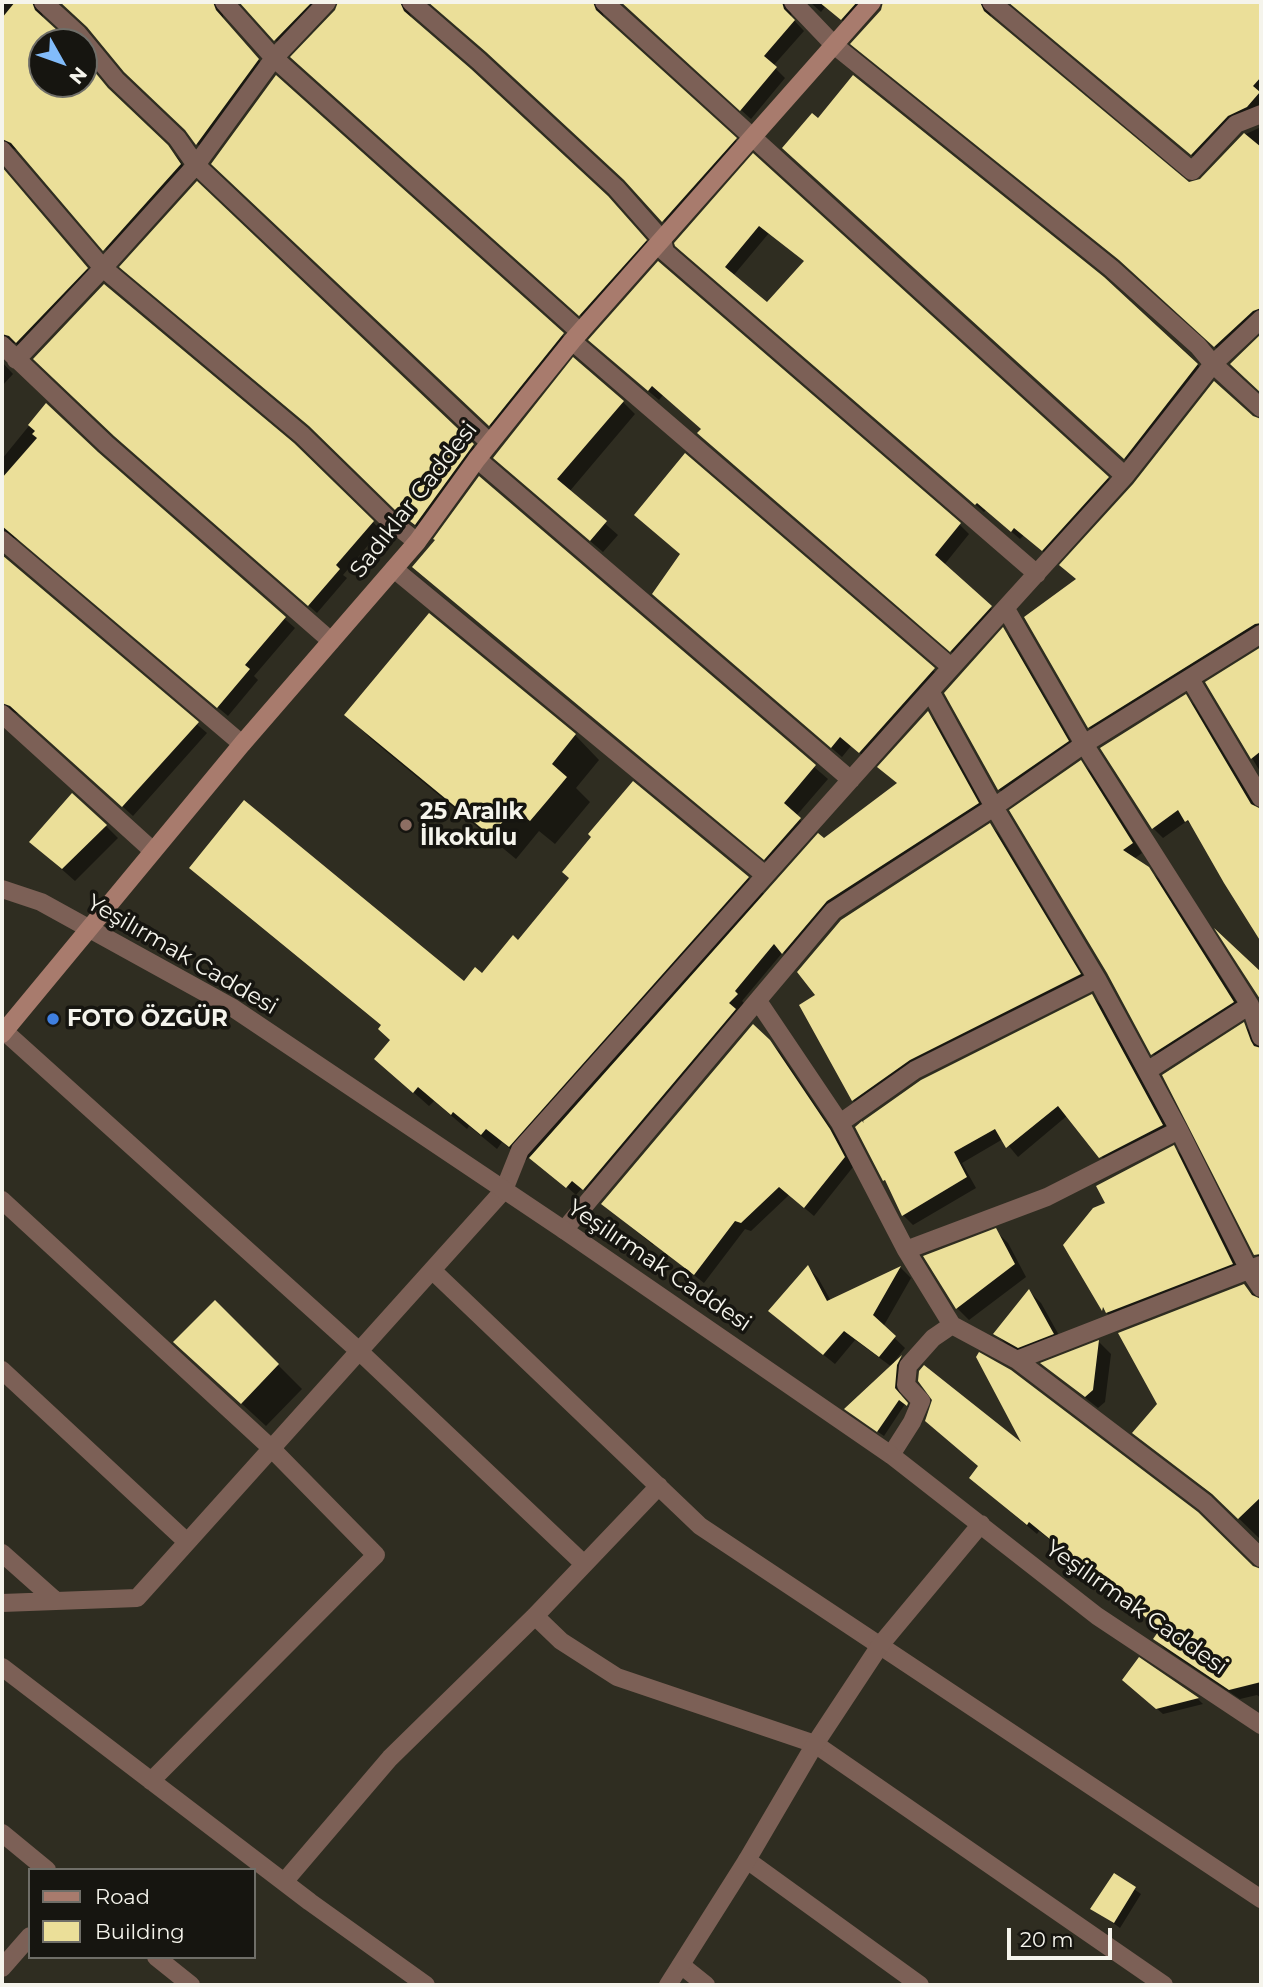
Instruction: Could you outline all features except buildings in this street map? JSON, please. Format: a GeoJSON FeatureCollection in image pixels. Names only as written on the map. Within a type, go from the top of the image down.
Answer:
{"type":"FeatureCollection","features":[{"type":"Feature","properties":{"kind":"main road","name":"Sadıklar Caddesi"},"geometry":{"type":"LineString","coordinates":[[3,1032],[242,744],[417,542],[477,459],[576,336],[872,2]]}},
{"type":"Feature","properties":{"kind":"street"},"geometry":{"type":"LineString","coordinates":[[43,2],[78,34],[116,80],[177,138],[196,165],[490,443]]}},
{"type":"Feature","properties":{"kind":"street"},"geometry":{"type":"LineString","coordinates":[[224,2],[274,58],[576,336],[951,667]]}},
{"type":"Feature","properties":{"kind":"street"},"geometry":{"type":"LineString","coordinates":[[16,359],[196,165],[274,58],[327,2]]}},
{"type":"Feature","properties":{"kind":"street"},"geometry":{"type":"LineString","coordinates":[[411,2],[616,188],[662,240],[665,253],[1037,573]]}},
{"type":"Feature","properties":{"kind":"street"},"geometry":{"type":"LineString","coordinates":[[604,2],[1125,477]]}},
{"type":"Feature","properties":{"kind":"street"},"geometry":{"type":"LineString","coordinates":[[793,2],[834,45],[1111,268],[1198,345],[1213,365],[1261,408]]}},
{"type":"Feature","properties":{"kind":"street"},"geometry":{"type":"LineString","coordinates":[[991,2],[1192,171],[1236,124],[1261,114]]}},
{"type":"Feature","properties":{"kind":"street"},"geometry":{"type":"LineString","coordinates":[[2,150],[103,268],[302,435],[388,519],[417,542]]}},
{"type":"Feature","properties":{"kind":"street"},"geometry":{"type":"LineString","coordinates":[[2,1603],[137,1598],[504,1190],[520,1150],[951,667],[1125,477],[1213,365],[1261,319]]}},
{"type":"Feature","properties":{"kind":"street"},"geometry":{"type":"LineString","coordinates":[[2,345],[106,444],[331,641]]}},
{"type":"Feature","properties":{"kind":"street"},"geometry":{"type":"LineString","coordinates":[[477,459],[851,780]]}},
{"type":"Feature","properties":{"kind":"street"},"geometry":{"type":"LineString","coordinates":[[2,540],[242,744]]}},
{"type":"Feature","properties":{"kind":"street"},"geometry":{"type":"LineString","coordinates":[[394,569],[765,875]]}},
{"type":"Feature","properties":{"kind":"street"},"geometry":{"type":"LineString","coordinates":[[1006,609],[1084,744],[1251,1005],[1261,1037]]}},
{"type":"Feature","properties":{"kind":"street"},"geometry":{"type":"LineString","coordinates":[[564,1230],[833,911],[994,807],[1084,744],[1261,634]]}},
{"type":"Feature","properties":{"kind":"street"},"geometry":{"type":"LineString","coordinates":[[1190,678],[1261,798]]}},
{"type":"Feature","properties":{"kind":"street"},"geometry":{"type":"LineString","coordinates":[[930,691],[994,807],[1097,979],[1255,1268],[1261,1288]]}},
{"type":"Feature","properties":{"kind":"street"},"geometry":{"type":"LineString","coordinates":[[2,714],[153,851]]}},
{"type":"Feature","properties":{"kind":"street","name":"Yeşilırmak Caddesi"},"geometry":{"type":"LineString","coordinates":[[2,889],[41,902],[233,1009],[564,1230],[891,1455],[1097,1616],[1261,1725]]}},
{"type":"Feature","properties":{"kind":"street"},"geometry":{"type":"LineString","coordinates":[[840,1123],[915,1070],[1097,979]]}},
{"type":"Feature","properties":{"kind":"street"},"geometry":{"type":"LineString","coordinates":[[758,1000],[840,1123],[906,1250],[953,1325],[1017,1360],[1205,1503],[1261,1558]]}},
{"type":"Feature","properties":{"kind":"street"},"geometry":{"type":"LineString","coordinates":[[1147,1071],[1251,1005]]}},
{"type":"Feature","properties":{"kind":"street"},"geometry":{"type":"LineString","coordinates":[[3,1032],[359,1351],[584,1564]]}},
{"type":"Feature","properties":{"kind":"street"},"geometry":{"type":"LineString","coordinates":[[906,1250],[1047,1197],[1179,1130]]}},
{"type":"Feature","properties":{"kind":"street"},"geometry":{"type":"LineString","coordinates":[[2,1199],[271,1448],[376,1555],[151,1781]]}},
{"type":"Feature","properties":{"kind":"street"},"geometry":{"type":"LineString","coordinates":[[1017,1360],[1255,1268]]}},
{"type":"Feature","properties":{"kind":"street"},"geometry":{"type":"LineString","coordinates":[[432,1270],[701,1526],[1261,1899]]}},
{"type":"Feature","properties":{"kind":"street"},"geometry":{"type":"LineString","coordinates":[[891,1455],[912,1422],[921,1401],[906,1385],[908,1366],[933,1338],[953,1325]]}},
{"type":"Feature","properties":{"kind":"street"},"geometry":{"type":"LineString","coordinates":[[2,1370],[187,1542]]}},
{"type":"Feature","properties":{"kind":"street"},"geometry":{"type":"LineString","coordinates":[[284,1882],[390,1758],[535,1615],[659,1486]]}},
{"type":"Feature","properties":{"kind":"street"},"geometry":{"type":"LineString","coordinates":[[668,1985],[816,1744],[881,1644],[981,1524]]}},
{"type":"Feature","properties":{"kind":"street"},"geometry":{"type":"LineString","coordinates":[[2,1553],[56,1601]]}},
{"type":"Feature","properties":{"kind":"street"},"geometry":{"type":"LineString","coordinates":[[535,1615],[561,1641],[617,1676],[816,1744],[1164,1985]]}},
{"type":"Feature","properties":{"kind":"street"},"geometry":{"type":"LineString","coordinates":[[2,1667],[284,1882],[426,1985]]}},
{"type":"Feature","properties":{"kind":"street"},"geometry":{"type":"LineString","coordinates":[[2,1833],[45,1868]]}},
{"type":"Feature","properties":{"kind":"street"},"geometry":{"type":"LineString","coordinates":[[747,1860],[920,1985]]}},
{"type":"Feature","properties":{"kind":"street"},"geometry":{"type":"LineString","coordinates":[[2,1968],[28,1938]]}},
{"type":"Feature","properties":{"kind":"street"},"geometry":{"type":"LineString","coordinates":[[158,1959],[191,1985]]}},
{"type":"Feature","properties":{"kind":"street"},"geometry":{"type":"LineString","coordinates":[[681,1965],[706,1985]]}},
{"type":"Feature","properties":{"kind":"place","name":"25 Aralık İlkokulu"},"geometry":{"type":"Point","coordinates":[406,825]}},
{"type":"Feature","properties":{"kind":"place","name":"FOTO ÖZGÜR"},"geometry":{"type":"Point","coordinates":[53,1019]}}]}
